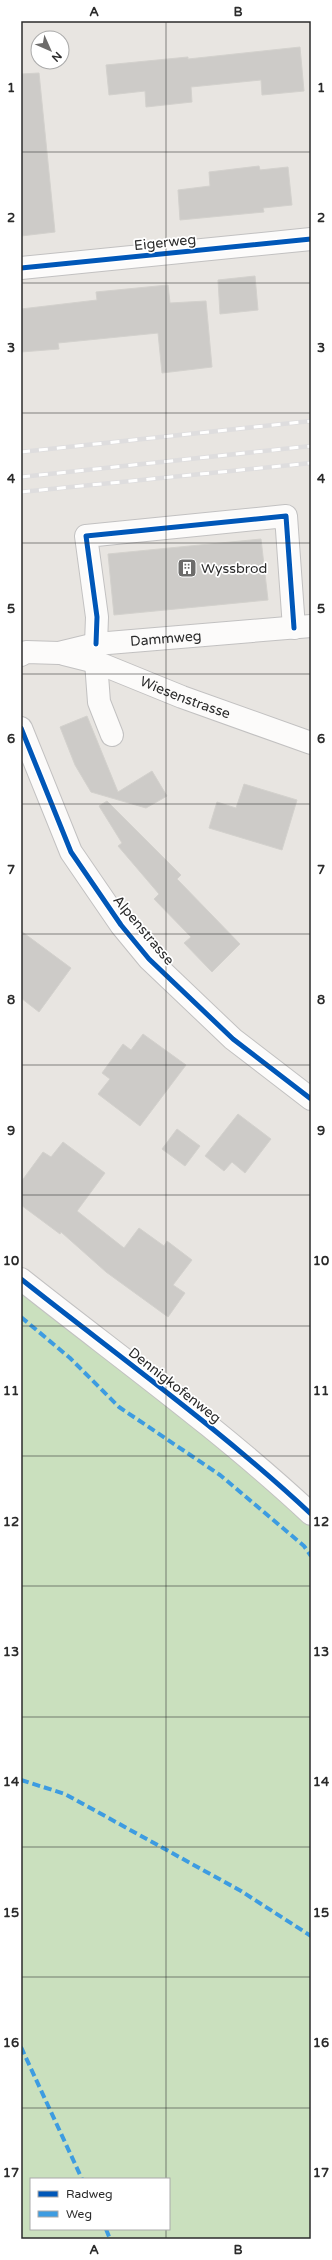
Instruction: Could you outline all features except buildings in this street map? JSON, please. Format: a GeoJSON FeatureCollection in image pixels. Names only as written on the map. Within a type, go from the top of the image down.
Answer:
{"type":"FeatureCollection","features":[{"type":"Feature","properties":{"kind":"street","name":"Eigerweg"},"geometry":{"type":"LineString","coordinates":[[21,268],[311,239]]}},
{"type":"Feature","properties":{"kind":"street"},"geometry":{"type":"LineString","coordinates":[[112,735],[99,702],[96,653],[97,617],[86,536],[286,516],[302,627]]}},
{"type":"Feature","properties":{"kind":"street","name":"Dammweg"},"geometry":{"type":"LineString","coordinates":[[21,655],[26,652],[96,653],[302,627]]}},
{"type":"Feature","properties":{"kind":"street","name":"Wiesenstrasse"},"geometry":{"type":"LineString","coordinates":[[96,653],[182,697],[311,743]]}},
{"type":"Feature","properties":{"kind":"street","name":"Alpenstrasse"},"geometry":{"type":"LineString","coordinates":[[21,728],[71,852],[121,925],[149,959],[233,1039],[311,1099]]}},
{"type":"Feature","properties":{"kind":"street","name":"Dennigkofenweg"},"geometry":{"type":"LineString","coordinates":[[21,1279],[247,1458],[311,1514]]}},
{"type":"Feature","properties":{"kind":"green space"},"geometry":{"type":"Polygon","coordinates":[[[21,1279],[311,1514],[311,2239],[21,2239],[21,1279]]]}},
{"type":"Feature","properties":{"kind":"railway"},"geometry":{"type":"LineString","coordinates":[[21,452],[311,421]]}},
{"type":"Feature","properties":{"kind":"railway"},"geometry":{"type":"LineString","coordinates":[[21,477],[311,446]]}},
{"type":"Feature","properties":{"kind":"railway"},"geometry":{"type":"LineString","coordinates":[[21,492],[311,463]]}},
{"type":"Feature","properties":{"kind":"marked path"},"geometry":{"type":"LineString","coordinates":[[21,1317],[70,1358],[119,1407],[220,1475],[304,1546],[311,1556]]}},
{"type":"Feature","properties":{"kind":"marked path"},"geometry":{"type":"LineString","coordinates":[[21,1780],[65,1794],[241,1891],[311,1936]]}},
{"type":"Feature","properties":{"kind":"marked path"},"geometry":{"type":"LineString","coordinates":[[21,2047],[82,2178]]}},
{"type":"Feature","properties":{"kind":"marked path"},"geometry":{"type":"LineString","coordinates":[[106,2230],[110,2239]]}},
{"type":"Feature","properties":{"kind":"cycle path"},"geometry":{"type":"LineString","coordinates":[[21,268],[311,239]]}},
{"type":"Feature","properties":{"kind":"cycle path"},"geometry":{"type":"LineString","coordinates":[[96,644],[97,617],[86,536],[286,516],[294,628]]}},
{"type":"Feature","properties":{"kind":"cycle path"},"geometry":{"type":"LineString","coordinates":[[21,728],[71,852],[121,925],[149,959],[233,1039],[311,1099]]}},
{"type":"Feature","properties":{"kind":"cycle path"},"geometry":{"type":"LineString","coordinates":[[21,1279],[241,1452],[311,1514]]}},
{"type":"Feature","properties":{"kind":"place","name":"Wyssbrod"},"geometry":{"type":"Point","coordinates":[187,568]}}]}
